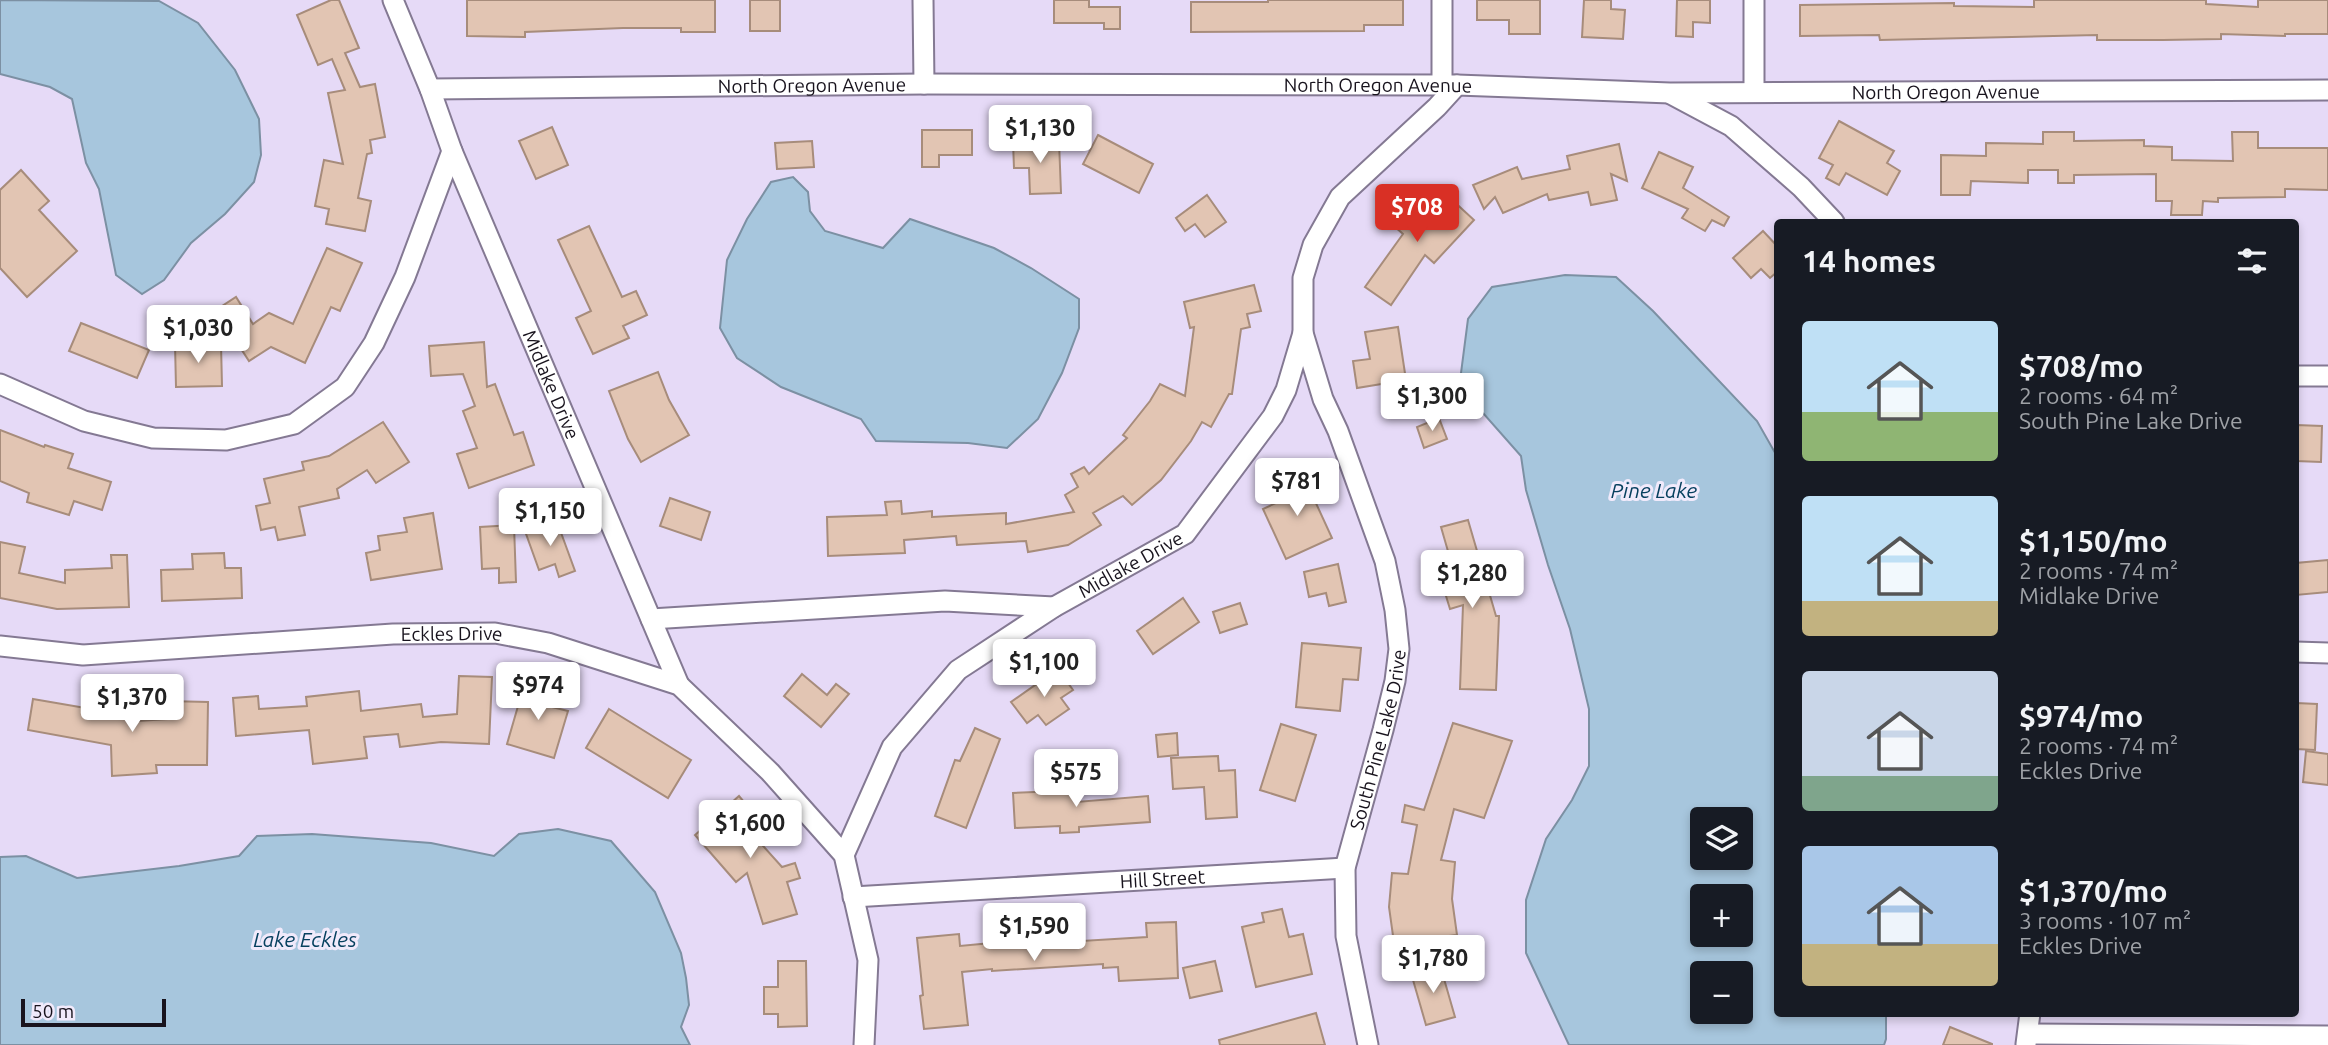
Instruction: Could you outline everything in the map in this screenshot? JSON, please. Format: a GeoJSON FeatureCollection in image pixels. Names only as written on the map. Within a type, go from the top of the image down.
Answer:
{"type":"FeatureCollection","features":[{"type":"Feature","properties":{"kind":"street"},"geometry":{"type":"LineString","coordinates":[[0,384],[85,421],[153,438],[226,440],[294,424],[345,387],[374,343],[405,277],[452,151],[393,0]]}},
{"type":"Feature","properties":{"kind":"street"},"geometry":{"type":"LineString","coordinates":[[923,0],[924,84]]}},
{"type":"Feature","properties":{"kind":"street"},"geometry":{"type":"LineString","coordinates":[[1442,0],[1449,85]]}},
{"type":"Feature","properties":{"kind":"street"},"geometry":{"type":"LineString","coordinates":[[1754,0],[1754,91]]}},
{"type":"Feature","properties":{"kind":"street","name":"North Oregon Avenue"},"geometry":{"type":"LineString","coordinates":[[430,89],[924,84],[1449,85],[1670,93],[2328,90]]}},
{"type":"Feature","properties":{"kind":"street","name":"South Pine Lake Drive"},"geometry":{"type":"LineString","coordinates":[[1368,1045],[1346,936],[1345,868],[1383,730],[1395,681],[1399,649],[1395,610],[1385,561],[1338,431],[1323,399],[1303,333],[1303,278],[1313,245],[1340,197],[1437,107],[1449,85]]}},
{"type":"Feature","properties":{"kind":"street"},"geometry":{"type":"LineString","coordinates":[[1670,93],[1731,126],[1801,187],[1831,219]]}},
{"type":"Feature","properties":{"kind":"street","name":"Midlake Drive"},"geometry":{"type":"LineString","coordinates":[[452,151],[679,685]]}},
{"type":"Feature","properties":{"kind":"street","name":"Midlake Drive"},"geometry":{"type":"LineString","coordinates":[[844,855],[892,747],[958,670],[1054,607],[1185,534],[1273,416],[1286,390],[1303,333]]}},
{"type":"Feature","properties":{"kind":"street"},"geometry":{"type":"LineString","coordinates":[[2299,376],[2328,376]]}},
{"type":"Feature","properties":{"kind":"street"},"geometry":{"type":"LineString","coordinates":[[651,619],[945,601],[1054,607]]}},
{"type":"Feature","properties":{"kind":"street","name":"Eckles Drive"},"geometry":{"type":"LineString","coordinates":[[0,646],[83,655],[393,634],[495,633],[548,643],[679,685],[770,772],[844,855],[868,960],[864,1045]]}},
{"type":"Feature","properties":{"kind":"street"},"geometry":{"type":"LineString","coordinates":[[2299,652],[2328,653]]}},
{"type":"Feature","properties":{"kind":"street","name":"Hill Street"},"geometry":{"type":"LineString","coordinates":[[853,897],[1345,868]]}},
{"type":"Feature","properties":{"kind":"street"},"geometry":{"type":"LineString","coordinates":[[2030,1017],[2028,1039],[2328,1036]]}},
{"type":"Feature","properties":{"kind":"water"},"geometry":{"type":"Polygon","coordinates":[[[0,0],[159,1],[198,23],[235,70],[259,119],[261,155],[254,182],[225,214],[191,243],[164,280],[142,294],[116,275],[99,189],[86,163],[72,99],[50,87],[0,74],[0,0]]]}},
{"type":"Feature","properties":{"kind":"water"},"geometry":{"type":"Polygon","coordinates":[[[793,177],[808,192],[810,211],[825,231],[883,248],[910,219],[994,248],[1079,299],[1079,328],[1062,373],[1038,419],[1007,448],[968,443],[876,441],[861,419],[781,387],[737,358],[720,328],[727,260],[747,219],[771,182],[793,177]]]}},
{"type":"Feature","properties":{"kind":"water","name":"Pine Lake"},"geometry":{"type":"Polygon","coordinates":[[[1565,275],[1616,277],[1653,311],[1757,421],[1774,451],[1774,1017],[1886,1017],[1884,1045],[1569,1045],[1526,953],[1526,900],[1546,839],[1572,800],[1589,766],[1589,709],[1570,629],[1526,490],[1521,456],[1475,404],[1461,373],[1468,319],[1492,287],[1565,275]]]}},
{"type":"Feature","properties":{"kind":"water","name":"Lake Eckles"},"geometry":{"type":"Polygon","coordinates":[[[558,829],[611,841],[655,892],[681,953],[689,1005],[681,1027],[690,1045],[0,1045],[0,857],[26,856],[77,878],[239,856],[257,836],[312,834],[431,843],[494,856],[519,834],[558,829]]]}},
{"type":"Feature","properties":{"kind":"building"},"geometry":{"type":"Polygon","coordinates":[[[331,0],[339,0],[359,48],[345,53],[360,87],[375,84],[385,137],[370,140],[372,153],[367,154],[358,198],[371,201],[365,231],[326,224],[329,209],[315,206],[324,160],[343,164],[328,93],[345,90],[332,59],[318,65],[297,15],[331,0]]]}},
{"type":"Feature","properties":{"kind":"building"},"geometry":{"type":"Polygon","coordinates":[[[467,0],[715,0],[715,32],[681,32],[681,28],[623,28],[525,32],[525,37],[467,36],[467,0]]]}},
{"type":"Feature","properties":{"kind":"building"},"geometry":{"type":"Polygon","coordinates":[[[750,0],[780,0],[780,31],[750,31],[750,0]]]}},
{"type":"Feature","properties":{"kind":"building"},"geometry":{"type":"Polygon","coordinates":[[[1054,0],[1089,0],[1089,7],[1120,7],[1120,29],[1104,29],[1104,23],[1054,23],[1054,0]]]}},
{"type":"Feature","properties":{"kind":"building"},"geometry":{"type":"Polygon","coordinates":[[[1403,0],[1403,25],[1364,25],[1364,31],[1191,32],[1191,2],[1403,0]]]}},
{"type":"Feature","properties":{"kind":"building"},"geometry":{"type":"Polygon","coordinates":[[[1477,0],[1540,0],[1540,34],[1509,34],[1509,20],[1477,20],[1477,0]]]}},
{"type":"Feature","properties":{"kind":"building"},"geometry":{"type":"Polygon","coordinates":[[[1584,0],[1611,0],[1611,9],[1625,10],[1623,39],[1582,37],[1584,0]]]}},
{"type":"Feature","properties":{"kind":"building"},"geometry":{"type":"Polygon","coordinates":[[[1677,0],[1710,0],[1710,23],[1693,22],[1693,37],[1676,36],[1677,0]]]}},
{"type":"Feature","properties":{"kind":"building"},"geometry":{"type":"Polygon","coordinates":[[[2034,0],[2206,0],[2206,4],[2258,7],[2258,0],[2328,0],[2328,34],[2221,34],[2221,39],[2163,40],[2097,40],[2097,35],[1880,40],[1879,35],[1800,36],[1800,5],[1954,3],[1954,6],[2034,7],[2034,0]]]}},
{"type":"Feature","properties":{"kind":"building"},"geometry":{"type":"Polygon","coordinates":[[[1839,121],[1894,151],[1887,163],[1900,171],[1887,195],[1846,173],[1839,185],[1826,178],[1833,165],[1819,158],[1839,121]]]}},
{"type":"Feature","properties":{"kind":"building"},"geometry":{"type":"Polygon","coordinates":[[[552,127],[568,165],[536,179],[519,141],[552,127]]]}},
{"type":"Feature","properties":{"kind":"building"},"geometry":{"type":"Polygon","coordinates":[[[922,130],[972,130],[972,155],[939,155],[939,167],[922,167],[922,130]]]}},
{"type":"Feature","properties":{"kind":"building"},"geometry":{"type":"Polygon","coordinates":[[[2043,132],[2074,132],[2074,141],[2144,140],[2144,146],[2172,147],[2172,160],[2233,161],[2232,132],[2258,132],[2258,148],[2328,148],[2328,190],[2285,189],[2285,197],[2218,198],[2218,202],[2203,201],[2202,215],[2171,215],[2172,201],[2156,201],[2156,174],[2074,175],[2074,183],[2058,183],[2058,170],[2028,170],[2028,183],[1971,181],[1970,195],[1941,195],[1941,155],[1986,156],[1986,143],[2043,144],[2043,132]]]}},
{"type":"Feature","properties":{"kind":"building"},"geometry":{"type":"Polygon","coordinates":[[[1098,135],[1153,164],[1139,193],[1083,164],[1098,135]]]}},
{"type":"Feature","properties":{"kind":"building"},"geometry":{"type":"Polygon","coordinates":[[[812,141],[814,167],[777,169],[775,143],[812,141]]]}},
{"type":"Feature","properties":{"kind":"building"},"geometry":{"type":"Polygon","coordinates":[[[1059,141],[1061,193],[1030,194],[1029,168],[1014,168],[1013,142],[1059,141]]]}},
{"type":"Feature","properties":{"kind":"building"},"geometry":{"type":"Polygon","coordinates":[[[1619,144],[1627,181],[1611,174],[1617,200],[1591,205],[1588,192],[1549,200],[1547,194],[1503,213],[1495,197],[1484,209],[1473,185],[1517,167],[1522,179],[1570,169],[1567,156],[1619,144]]]}},
{"type":"Feature","properties":{"kind":"building"},"geometry":{"type":"Polygon","coordinates":[[[1659,152],[1693,167],[1683,188],[1729,217],[1724,226],[1712,220],[1705,231],[1682,218],[1688,209],[1642,188],[1659,152]]]}},
{"type":"Feature","properties":{"kind":"building"},"geometry":{"type":"Polygon","coordinates":[[[21,170],[49,201],[39,210],[77,251],[27,297],[0,268],[0,190],[21,170]]]}},
{"type":"Feature","properties":{"kind":"building"},"geometry":{"type":"Polygon","coordinates":[[[1207,195],[1226,222],[1205,237],[1195,224],[1185,231],[1176,218],[1207,195]]]}},
{"type":"Feature","properties":{"kind":"building"},"geometry":{"type":"Polygon","coordinates":[[[1406,197],[1430,220],[1450,198],[1474,220],[1434,263],[1425,255],[1391,305],[1365,287],[1403,234],[1386,219],[1406,197]]]}},
{"type":"Feature","properties":{"kind":"building"},"geometry":{"type":"Polygon","coordinates":[[[589,226],[622,297],[636,291],[647,315],[623,326],[629,338],[593,354],[576,318],[591,311],[558,240],[589,226]]]}},
{"type":"Feature","properties":{"kind":"building"},"geometry":{"type":"Polygon","coordinates":[[[1763,231],[1774,243],[1774,274],[1770,278],[1761,269],[1751,278],[1733,258],[1763,231]]]}},
{"type":"Feature","properties":{"kind":"building"},"geometry":{"type":"Polygon","coordinates":[[[327,248],[362,263],[340,311],[331,307],[305,363],[271,347],[249,361],[216,310],[236,297],[253,324],[269,313],[293,324],[327,248]]]}},
{"type":"Feature","properties":{"kind":"building"},"geometry":{"type":"Polygon","coordinates":[[[1254,285],[1261,311],[1247,314],[1250,327],[1241,329],[1232,394],[1229,394],[1211,427],[1202,422],[1161,480],[1132,505],[1123,496],[1093,513],[1101,525],[1068,545],[1028,552],[1026,541],[957,545],[956,536],[904,540],[905,553],[828,556],[827,517],[887,515],[885,502],[901,501],[902,514],[932,511],[932,517],[1006,513],[1006,524],[1074,512],[1065,495],[1078,487],[1071,474],[1084,467],[1089,474],[1127,438],[1123,435],[1160,384],[1185,396],[1194,327],[1190,328],[1184,302],[1254,285]]]}},
{"type":"Feature","properties":{"kind":"building"},"geometry":{"type":"Polygon","coordinates":[[[81,323],[149,350],[137,378],[69,351],[81,323]]]}},
{"type":"Feature","properties":{"kind":"building"},"geometry":{"type":"Polygon","coordinates":[[[1398,327],[1406,380],[1357,388],[1353,361],[1370,359],[1365,332],[1398,327]]]}},
{"type":"Feature","properties":{"kind":"building"},"geometry":{"type":"Polygon","coordinates":[[[484,342],[487,387],[495,384],[514,435],[523,432],[534,465],[469,488],[457,454],[477,448],[463,411],[475,406],[463,374],[431,376],[429,346],[484,342]]]}},
{"type":"Feature","properties":{"kind":"building"},"geometry":{"type":"Polygon","coordinates":[[[175,344],[221,344],[222,386],[176,387],[175,344]]]}},
{"type":"Feature","properties":{"kind":"building"},"geometry":{"type":"Polygon","coordinates":[[[658,372],[669,400],[689,435],[641,462],[628,439],[609,391],[658,372]]]}},
{"type":"Feature","properties":{"kind":"building"},"geometry":{"type":"Polygon","coordinates":[[[1439,418],[1447,439],[1424,448],[1417,427],[1439,418]]]}},
{"type":"Feature","properties":{"kind":"building"},"geometry":{"type":"Polygon","coordinates":[[[383,422],[409,462],[376,483],[367,470],[337,489],[339,498],[299,507],[305,535],[278,540],[275,527],[261,530],[256,506],[270,503],[264,479],[304,470],[302,462],[329,456],[383,422]]]}},
{"type":"Feature","properties":{"kind":"building"},"geometry":{"type":"Polygon","coordinates":[[[2299,425],[2322,426],[2321,462],[2299,461],[2299,425]]]}},
{"type":"Feature","properties":{"kind":"building"},"geometry":{"type":"Polygon","coordinates":[[[0,430],[44,447],[45,445],[73,454],[68,468],[111,482],[102,510],[74,501],[69,515],[27,502],[29,493],[0,481],[0,430]]]}},
{"type":"Feature","properties":{"kind":"building"},"geometry":{"type":"Polygon","coordinates":[[[1303,475],[1332,538],[1286,559],[1263,509],[1278,502],[1273,489],[1303,475]]]}},
{"type":"Feature","properties":{"kind":"building"},"geometry":{"type":"Polygon","coordinates":[[[670,498],[710,512],[701,540],[660,526],[670,498]]]}},
{"type":"Feature","properties":{"kind":"building"},"geometry":{"type":"Polygon","coordinates":[[[433,513],[442,569],[371,580],[366,553],[380,550],[378,536],[407,532],[404,518],[433,513]]]}},
{"type":"Feature","properties":{"kind":"building"},"geometry":{"type":"Polygon","coordinates":[[[556,519],[575,571],[559,577],[555,564],[539,570],[525,531],[556,519]]]}},
{"type":"Feature","properties":{"kind":"building"},"geometry":{"type":"Polygon","coordinates":[[[1468,520],[1496,616],[1499,616],[1496,690],[1460,689],[1463,605],[1450,609],[1442,583],[1456,579],[1441,527],[1468,520]]]}},
{"type":"Feature","properties":{"kind":"building"},"geometry":{"type":"Polygon","coordinates":[[[514,525],[516,582],[499,583],[499,568],[482,569],[480,527],[514,525]]]}},
{"type":"Feature","properties":{"kind":"building"},"geometry":{"type":"Polygon","coordinates":[[[0,542],[25,547],[19,573],[65,583],[65,570],[112,568],[111,555],[127,555],[129,607],[57,609],[0,598],[0,542]]]}},
{"type":"Feature","properties":{"kind":"building"},"geometry":{"type":"Polygon","coordinates":[[[224,553],[225,568],[241,568],[242,598],[162,601],[161,570],[193,569],[192,554],[224,553]]]}},
{"type":"Feature","properties":{"kind":"building"},"geometry":{"type":"Polygon","coordinates":[[[2328,560],[2328,592],[2299,595],[2299,563],[2328,560]]]}},
{"type":"Feature","properties":{"kind":"building"},"geometry":{"type":"Polygon","coordinates":[[[1338,564],[1346,602],[1329,606],[1326,593],[1309,597],[1304,572],[1338,564]]]}},
{"type":"Feature","properties":{"kind":"building"},"geometry":{"type":"Polygon","coordinates":[[[1183,598],[1199,622],[1153,654],[1137,631],[1183,598]]]}},
{"type":"Feature","properties":{"kind":"building"},"geometry":{"type":"Polygon","coordinates":[[[1240,603],[1247,624],[1220,633],[1213,612],[1240,603]]]}},
{"type":"Feature","properties":{"kind":"building"},"geometry":{"type":"Polygon","coordinates":[[[1302,643],[1361,648],[1358,680],[1343,679],[1340,711],[1296,707],[1302,643]]]}},
{"type":"Feature","properties":{"kind":"building"},"geometry":{"type":"Polygon","coordinates":[[[1058,669],[1073,690],[1061,698],[1069,709],[1046,725],[1038,715],[1027,723],[1011,702],[1058,669]]]}},
{"type":"Feature","properties":{"kind":"building"},"geometry":{"type":"Polygon","coordinates":[[[802,674],[827,695],[836,684],[849,694],[821,727],[784,696],[802,674]]]}},
{"type":"Feature","properties":{"kind":"building"},"geometry":{"type":"Polygon","coordinates":[[[459,676],[492,677],[489,744],[441,742],[400,747],[398,734],[364,737],[367,758],[313,764],[309,730],[236,736],[233,698],[258,696],[259,709],[307,706],[306,697],[359,691],[361,711],[421,704],[423,717],[457,714],[459,676]]]}},
{"type":"Feature","properties":{"kind":"building"},"geometry":{"type":"Polygon","coordinates":[[[525,682],[556,692],[552,707],[568,711],[554,758],[507,744],[525,682]]]}},
{"type":"Feature","properties":{"kind":"building"},"geometry":{"type":"Polygon","coordinates":[[[33,699],[97,710],[138,708],[139,721],[167,719],[167,701],[208,702],[207,765],[156,765],[157,773],[112,776],[111,745],[28,730],[33,699]]]}},
{"type":"Feature","properties":{"kind":"building"},"geometry":{"type":"Polygon","coordinates":[[[2299,703],[2317,704],[2315,750],[2299,749],[2299,703]]]}},
{"type":"Feature","properties":{"kind":"building"},"geometry":{"type":"Polygon","coordinates":[[[609,709],[691,760],[668,798],[586,748],[609,709]]]}},
{"type":"Feature","properties":{"kind":"building"},"geometry":{"type":"Polygon","coordinates":[[[1453,723],[1512,741],[1484,818],[1454,809],[1441,860],[1455,862],[1452,899],[1457,935],[1394,943],[1389,907],[1392,873],[1408,874],[1417,825],[1402,822],[1405,805],[1424,810],[1453,723]]]}},
{"type":"Feature","properties":{"kind":"building"},"geometry":{"type":"Polygon","coordinates":[[[1281,724],[1316,735],[1295,801],[1260,790],[1281,724]]]}},
{"type":"Feature","properties":{"kind":"building"},"geometry":{"type":"Polygon","coordinates":[[[975,728],[1000,739],[966,828],[935,816],[955,760],[960,761],[975,728]]]}},
{"type":"Feature","properties":{"kind":"building"},"geometry":{"type":"Polygon","coordinates":[[[1177,733],[1178,755],[1158,757],[1156,735],[1177,733]]]}},
{"type":"Feature","properties":{"kind":"building"},"geometry":{"type":"Polygon","coordinates":[[[2306,751],[2328,754],[2328,785],[2303,782],[2306,751]]]}},
{"type":"Feature","properties":{"kind":"building"},"geometry":{"type":"Polygon","coordinates":[[[1218,756],[1219,771],[1235,770],[1237,817],[1206,819],[1204,787],[1173,789],[1171,758],[1218,756]]]}},
{"type":"Feature","properties":{"kind":"building"},"geometry":{"type":"Polygon","coordinates":[[[1076,776],[1077,802],[1148,796],[1150,822],[1079,827],[1079,832],[1060,833],[1060,826],[1015,828],[1013,793],[1060,791],[1060,777],[1076,776]]]}},
{"type":"Feature","properties":{"kind":"building"},"geometry":{"type":"Polygon","coordinates":[[[739,796],[759,820],[748,829],[782,867],[795,863],[800,878],[787,882],[797,914],[763,924],[747,873],[736,882],[695,835],[739,796]]]}},
{"type":"Feature","properties":{"kind":"building"},"geometry":{"type":"Polygon","coordinates":[[[1282,909],[1289,937],[1303,934],[1312,974],[1256,987],[1242,927],[1264,922],[1262,913],[1282,909]]]}},
{"type":"Feature","properties":{"kind":"building"},"geometry":{"type":"Polygon","coordinates":[[[1176,922],[1178,978],[1119,981],[1118,967],[1103,968],[1103,964],[962,972],[968,1025],[924,1029],[917,938],[959,934],[960,946],[991,943],[990,937],[1082,934],[1082,941],[1147,937],[1146,923],[1176,922]]]}},
{"type":"Feature","properties":{"kind":"building"},"geometry":{"type":"Polygon","coordinates":[[[778,961],[806,961],[807,1026],[778,1027],[778,1014],[764,1014],[764,987],[778,987],[778,961]]]}},
{"type":"Feature","properties":{"kind":"building"},"geometry":{"type":"Polygon","coordinates":[[[1215,961],[1222,991],[1190,998],[1183,968],[1215,961]]]}},
{"type":"Feature","properties":{"kind":"building"},"geometry":{"type":"Polygon","coordinates":[[[1440,965],[1455,1017],[1426,1025],[1411,973],[1440,965]]]}},
{"type":"Feature","properties":{"kind":"building"},"geometry":{"type":"Polygon","coordinates":[[[1316,1013],[1325,1045],[1220,1045],[1219,1040],[1316,1013]]]}},
{"type":"Feature","properties":{"kind":"building"},"geometry":{"type":"Polygon","coordinates":[[[1950,1027],[1992,1044],[1992,1045],[1943,1045],[1950,1027]]]}}]}
